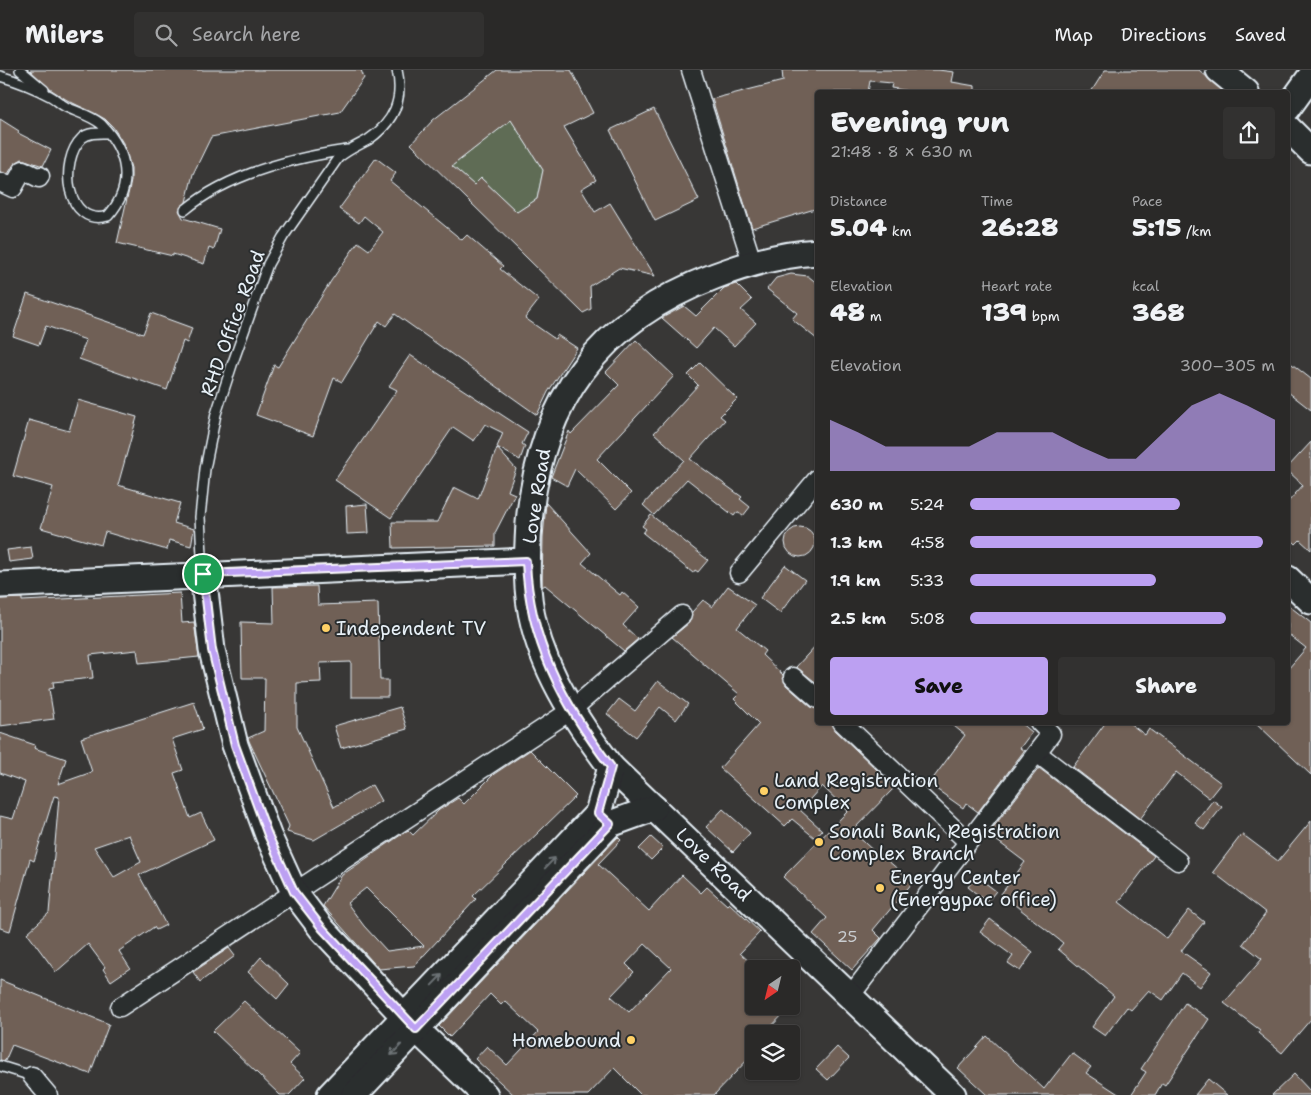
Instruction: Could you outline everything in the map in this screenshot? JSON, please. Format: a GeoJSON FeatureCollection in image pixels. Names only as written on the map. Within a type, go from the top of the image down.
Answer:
{"type":"FeatureCollection","features":[{"type":"Feature","properties":{"kind":"main road"},"geometry":{"type":"LineString","coordinates":[[1220,70],[1244,90]]}},
{"type":"Feature","properties":{"kind":"main road"},"geometry":{"type":"LineString","coordinates":[[1290,105],[1311,76]]}},
{"type":"Feature","properties":{"kind":"main road"},"geometry":{"type":"LineString","coordinates":[[1290,130],[1311,150]]}},
{"type":"Feature","properties":{"kind":"main road","name":"Love Road"},"geometry":{"type":"LineString","coordinates":[[815,252],[788,254],[752,262],[700,282],[664,299],[625,324],[595,353],[565,399],[542,447],[531,506],[526,561],[527,592],[542,650],[570,710],[611,767],[851,995],[953,1095]]}},
{"type":"Feature","properties":{"kind":"main road"},"geometry":{"type":"LineString","coordinates":[[0,585],[203,574],[526,561]]}},
{"type":"Feature","properties":{"kind":"main road"},"geometry":{"type":"LineString","coordinates":[[203,574],[212,650],[235,745],[268,835],[294,892],[322,928],[410,1022],[485,1095]]}},
{"type":"Feature","properties":{"kind":"main road"},"geometry":{"type":"LineString","coordinates":[[1290,580],[1311,601]]}},
{"type":"Feature","properties":{"kind":"main road"},"geometry":{"type":"LineString","coordinates":[[604,819],[611,767]]}},
{"type":"Feature","properties":{"kind":"main road"},"geometry":{"type":"LineString","coordinates":[[330,1095],[410,1022],[604,819],[654,808]]}},
{"type":"Feature","properties":{"kind":"main road"},"geometry":{"type":"LineString","coordinates":[[354,1095],[410,1022]]}},
{"type":"Feature","properties":{"kind":"street"},"geometry":{"type":"LineString","coordinates":[[691,70],[752,262]]}},
{"type":"Feature","properties":{"kind":"street"},"geometry":{"type":"LineString","coordinates":[[0,182],[13,188],[23,170],[39,178],[40,176]]}},
{"type":"Feature","properties":{"kind":"street"},"geometry":{"type":"LineString","coordinates":[[739,573],[815,482]]}},
{"type":"Feature","properties":{"kind":"street"},"geometry":{"type":"LineString","coordinates":[[120,1007],[570,710],[682,616]]}},
{"type":"Feature","properties":{"kind":"street"},"geometry":{"type":"LineString","coordinates":[[793,676],[815,696]]}},
{"type":"Feature","properties":{"kind":"street"},"geometry":{"type":"LineString","coordinates":[[845,725],[968,842]]}},
{"type":"Feature","properties":{"kind":"street"},"geometry":{"type":"LineString","coordinates":[[851,995],[1051,734],[1042,725]]}},
{"type":"Feature","properties":{"kind":"street"},"geometry":{"type":"LineString","coordinates":[[1036,753],[1178,861]]}},
{"type":"Feature","properties":{"kind":"street"},"geometry":{"type":"LineString","coordinates":[[32,1076],[48,1095]]}},
{"type":"Feature","properties":{"kind":"lane"},"geometry":{"type":"LineString","coordinates":[[20,70],[64,106],[99,122],[108,133],[119,147],[125,170],[125,190],[118,205],[108,216],[91,218],[82,212],[70,190],[69,161],[83,137],[94,132],[108,133]]}},
{"type":"Feature","properties":{"kind":"lane","name":"RHD Office Road"},"geometry":{"type":"LineString","coordinates":[[203,574],[200,517],[205,469],[216,414],[249,313],[268,264],[283,237],[338,158],[347,150],[381,129],[398,106],[401,85],[397,70]]}},
{"type":"Feature","properties":{"kind":"lane"},"geometry":{"type":"LineString","coordinates":[[0,76],[52,96]]}},
{"type":"Feature","properties":{"kind":"lane"},"geometry":{"type":"LineString","coordinates":[[185,210],[202,195],[273,165],[308,155],[347,150]]}},
{"type":"Feature","properties":{"kind":"lane"},"geometry":{"type":"LineString","coordinates":[[0,1066],[32,1076]]}},
{"type":"Feature","properties":{"kind":"green space"},"geometry":{"type":"Polygon","coordinates":[[[511,120],[543,170],[537,199],[517,212],[481,178],[474,185],[452,166],[511,120]]]}},
{"type":"Feature","properties":{"kind":"building"},"geometry":{"type":"Polygon","coordinates":[[[30,70],[361,70],[364,78],[340,112],[211,137],[193,174],[186,202],[179,210],[183,218],[220,229],[214,250],[209,248],[204,264],[173,254],[173,256],[117,243],[131,181],[131,168],[123,143],[113,127],[105,119],[67,100],[50,89],[30,70]]]}},
{"type":"Feature","properties":{"kind":"building"},"geometry":{"type":"Polygon","coordinates":[[[497,70],[571,70],[593,113],[564,127],[596,180],[581,189],[595,212],[610,203],[655,276],[619,268],[590,286],[591,309],[583,313],[411,144],[433,120],[497,70]],[[511,120],[452,166],[474,185],[481,178],[517,212],[537,199],[543,170],[511,120]]]}},
{"type":"Feature","properties":{"kind":"building"},"geometry":{"type":"Polygon","coordinates":[[[782,70],[938,70],[954,72],[952,82],[975,86],[975,90],[903,90],[891,88],[892,83],[870,81],[868,90],[815,90],[815,209],[752,228],[712,99],[783,81],[782,70]]]}},
{"type":"Feature","properties":{"kind":"building"},"geometry":{"type":"Polygon","coordinates":[[[1105,70],[1199,70],[1222,90],[1092,90],[1105,70]]]}},
{"type":"Feature","properties":{"kind":"building"},"geometry":{"type":"Polygon","coordinates":[[[654,109],[699,200],[655,221],[610,130],[654,109]]]}},
{"type":"Feature","properties":{"kind":"building"},"geometry":{"type":"Polygon","coordinates":[[[0,119],[19,131],[18,133],[51,150],[43,166],[22,159],[14,164],[8,174],[0,172],[0,119]]]}},
{"type":"Feature","properties":{"kind":"building"},"geometry":{"type":"Polygon","coordinates":[[[376,158],[396,173],[390,181],[462,240],[467,235],[503,266],[500,269],[539,300],[525,318],[555,339],[557,335],[577,348],[548,392],[537,415],[395,314],[386,326],[379,321],[342,382],[334,378],[313,436],[256,415],[274,365],[278,367],[331,281],[358,242],[369,250],[383,232],[364,216],[359,223],[339,209],[376,158]]]}},
{"type":"Feature","properties":{"kind":"building"},"geometry":{"type":"Polygon","coordinates":[[[791,274],[808,276],[815,282],[815,338],[792,319],[797,313],[767,289],[776,278],[791,274]]]}},
{"type":"Feature","properties":{"kind":"building"},"geometry":{"type":"Polygon","coordinates":[[[736,284],[752,300],[741,310],[756,323],[734,346],[714,328],[696,348],[662,318],[684,306],[696,316],[724,288],[736,284]]]}},
{"type":"Feature","properties":{"kind":"building"},"geometry":{"type":"Polygon","coordinates":[[[27,294],[143,334],[151,313],[192,328],[187,343],[183,341],[167,390],[79,359],[86,340],[46,326],[39,345],[13,336],[27,294]]]}},
{"type":"Feature","properties":{"kind":"building"},"geometry":{"type":"Polygon","coordinates":[[[636,340],[674,376],[597,459],[631,493],[616,509],[575,469],[567,486],[551,477],[569,431],[571,434],[619,385],[606,372],[636,340]]]}},
{"type":"Feature","properties":{"kind":"building"},"geometry":{"type":"Polygon","coordinates":[[[410,355],[528,432],[522,444],[525,446],[520,460],[497,447],[503,433],[485,424],[474,441],[453,427],[391,518],[335,480],[397,390],[389,386],[410,355]]]}},
{"type":"Feature","properties":{"kind":"building"},"geometry":{"type":"Polygon","coordinates":[[[700,363],[737,399],[720,416],[725,420],[690,459],[742,497],[740,499],[750,507],[743,516],[737,512],[734,516],[687,479],[654,515],[643,505],[684,460],[654,433],[698,385],[688,375],[700,363]]]}},
{"type":"Feature","properties":{"kind":"building"},"geometry":{"type":"Polygon","coordinates":[[[1290,363],[1311,379],[1311,410],[1290,394],[1290,363]]]}},
{"type":"Feature","properties":{"kind":"building"},"geometry":{"type":"Polygon","coordinates":[[[78,400],[137,417],[118,485],[180,503],[174,523],[194,529],[191,546],[169,540],[167,550],[105,532],[101,545],[41,528],[53,487],[13,476],[29,420],[69,431],[78,400]]]}},
{"type":"Feature","properties":{"kind":"building"},"geometry":{"type":"Polygon","coordinates":[[[1311,442],[1311,550],[1300,540],[1296,544],[1290,538],[1290,500],[1303,485],[1290,473],[1290,465],[1311,442]]]}},
{"type":"Feature","properties":{"kind":"building"},"geometry":{"type":"Polygon","coordinates":[[[497,448],[516,469],[508,491],[515,494],[495,533],[495,546],[393,548],[392,522],[437,522],[454,487],[478,499],[497,448]]]}},
{"type":"Feature","properties":{"kind":"building"},"geometry":{"type":"Polygon","coordinates":[[[546,503],[591,553],[582,563],[620,595],[622,592],[639,607],[623,625],[638,639],[624,651],[545,585],[542,587],[546,503]]]}},
{"type":"Feature","properties":{"kind":"building"},"geometry":{"type":"Polygon","coordinates":[[[367,504],[369,533],[347,534],[346,506],[367,504]]]}},
{"type":"Feature","properties":{"kind":"building"},"geometry":{"type":"Polygon","coordinates":[[[651,515],[708,560],[698,572],[695,570],[693,573],[643,533],[646,529],[642,526],[651,515]]]}},
{"type":"Feature","properties":{"kind":"building"},"geometry":{"type":"Polygon","coordinates":[[[800,527],[811,531],[815,542],[811,553],[800,557],[789,553],[785,542],[789,531],[800,527]]]}},
{"type":"Feature","properties":{"kind":"building"},"geometry":{"type":"Polygon","coordinates":[[[31,547],[33,559],[9,562],[7,550],[31,547]]]}},
{"type":"Feature","properties":{"kind":"building"},"geometry":{"type":"Polygon","coordinates":[[[785,565],[805,580],[780,613],[760,598],[785,565]]]}},
{"type":"Feature","properties":{"kind":"building"},"geometry":{"type":"Polygon","coordinates":[[[317,586],[318,605],[378,603],[380,680],[388,680],[388,697],[351,697],[351,662],[320,663],[321,682],[297,683],[297,727],[334,807],[372,785],[381,801],[314,840],[287,832],[289,826],[249,741],[248,738],[264,731],[265,678],[242,678],[241,622],[274,623],[273,587],[317,586]]]}},
{"type":"Feature","properties":{"kind":"building"},"geometry":{"type":"Polygon","coordinates":[[[728,586],[755,605],[737,628],[765,651],[762,655],[783,675],[786,685],[811,707],[815,708],[815,725],[833,725],[835,730],[895,787],[852,831],[879,856],[880,854],[913,882],[873,930],[881,938],[852,970],[813,934],[827,918],[783,877],[848,811],[822,786],[800,810],[822,830],[815,838],[792,819],[785,826],[720,768],[759,724],[734,699],[739,694],[672,637],[689,623],[692,612],[703,600],[712,607],[728,586]]]}},
{"type":"Feature","properties":{"kind":"building"},"geometry":{"type":"Polygon","coordinates":[[[180,593],[182,623],[194,622],[199,657],[139,663],[137,650],[90,655],[93,678],[53,682],[54,688],[49,689],[54,719],[0,726],[0,599],[22,598],[22,601],[180,593]]]}},
{"type":"Feature","properties":{"kind":"building"},"geometry":{"type":"Polygon","coordinates":[[[1290,607],[1311,623],[1311,775],[1258,725],[1290,725],[1290,667],[1306,648],[1290,636],[1290,607]]]}},
{"type":"Feature","properties":{"kind":"building"},"geometry":{"type":"Polygon","coordinates":[[[815,646],[815,682],[796,667],[815,646]]]}},
{"type":"Feature","properties":{"kind":"building"},"geometry":{"type":"Polygon","coordinates":[[[658,681],[688,704],[676,720],[660,707],[636,737],[607,714],[619,699],[635,711],[658,681]]]}},
{"type":"Feature","properties":{"kind":"building"},"geometry":{"type":"Polygon","coordinates":[[[194,702],[203,729],[172,739],[183,770],[174,773],[190,818],[201,813],[214,840],[139,875],[166,925],[156,930],[154,927],[119,951],[130,968],[111,981],[103,969],[105,967],[88,944],[56,972],[27,933],[49,913],[59,797],[54,796],[34,861],[30,859],[10,931],[0,928],[0,816],[13,819],[25,782],[0,773],[0,733],[35,745],[34,748],[66,759],[58,784],[92,772],[81,738],[194,702]],[[129,835],[94,847],[114,877],[141,862],[129,835]]]}},
{"type":"Feature","properties":{"kind":"building"},"geometry":{"type":"Polygon","coordinates":[[[400,707],[407,729],[341,748],[334,726],[400,707]]]}},
{"type":"Feature","properties":{"kind":"building"},"geometry":{"type":"Polygon","coordinates":[[[953,725],[1024,725],[1032,732],[1020,748],[1024,751],[978,812],[966,803],[963,808],[929,784],[965,735],[953,725]]]}},
{"type":"Feature","properties":{"kind":"building"},"geometry":{"type":"Polygon","coordinates":[[[1104,725],[1132,725],[1145,735],[1149,729],[1221,783],[1209,798],[1176,772],[1140,819],[1073,767],[1104,725]]]}},
{"type":"Feature","properties":{"kind":"building"},"geometry":{"type":"Polygon","coordinates":[[[530,750],[576,796],[473,896],[476,899],[414,966],[379,969],[323,906],[342,875],[408,830],[413,835],[439,810],[458,798],[464,804],[494,774],[530,750]],[[366,888],[347,903],[364,926],[387,951],[424,946],[366,888]]]}},
{"type":"Feature","properties":{"kind":"building"},"geometry":{"type":"Polygon","coordinates":[[[1039,768],[1154,856],[1119,902],[1167,939],[1189,910],[1204,922],[1181,951],[1211,972],[1200,987],[1182,973],[1163,1000],[1149,990],[1131,1010],[1127,1007],[1105,1036],[1092,1027],[1114,996],[1058,949],[1063,943],[1001,894],[1025,862],[988,834],[1039,768]]]}},
{"type":"Feature","properties":{"kind":"building"},"geometry":{"type":"Polygon","coordinates":[[[1213,800],[1222,807],[1204,830],[1195,823],[1213,800]]]}},
{"type":"Feature","properties":{"kind":"building"},"geometry":{"type":"Polygon","coordinates":[[[723,809],[750,833],[733,852],[706,827],[723,809]]]}},
{"type":"Feature","properties":{"kind":"building"},"geometry":{"type":"Polygon","coordinates":[[[1311,821],[1311,1019],[1282,1053],[1258,1033],[1260,1030],[1224,1003],[1262,959],[1243,944],[1266,913],[1213,872],[1242,834],[1278,861],[1311,821]]]}},
{"type":"Feature","properties":{"kind":"building"},"geometry":{"type":"Polygon","coordinates":[[[618,837],[621,840],[598,864],[649,911],[682,875],[701,893],[707,887],[727,905],[729,903],[760,932],[740,953],[748,960],[745,960],[745,1015],[782,1015],[773,1025],[745,1025],[745,1062],[714,1095],[641,1095],[614,1068],[588,1095],[514,1095],[475,1059],[487,1046],[507,1065],[538,1032],[505,1001],[501,1005],[490,994],[450,1037],[439,1026],[618,837]],[[645,944],[626,964],[634,972],[611,996],[629,1012],[671,968],[645,944]]]}},
{"type":"Feature","properties":{"kind":"building"},"geometry":{"type":"Polygon","coordinates":[[[651,837],[663,848],[651,860],[639,849],[651,837]]]}},
{"type":"Feature","properties":{"kind":"building"},"geometry":{"type":"Polygon","coordinates":[[[976,876],[996,891],[987,902],[968,887],[976,876]]]}},
{"type":"Feature","properties":{"kind":"building"},"geometry":{"type":"Polygon","coordinates":[[[990,919],[1033,952],[1020,971],[1008,963],[1013,956],[980,932],[990,919]]]}},
{"type":"Feature","properties":{"kind":"building"},"geometry":{"type":"Polygon","coordinates":[[[229,948],[235,956],[200,982],[193,972],[229,948]]]}},
{"type":"Feature","properties":{"kind":"building"},"geometry":{"type":"Polygon","coordinates":[[[261,957],[289,984],[277,999],[248,972],[261,957]]]}},
{"type":"Feature","properties":{"kind":"building"},"geometry":{"type":"Polygon","coordinates":[[[0,980],[109,1024],[90,1074],[12,1045],[5,1061],[0,1060],[0,980]]]}},
{"type":"Feature","properties":{"kind":"building"},"geometry":{"type":"Polygon","coordinates":[[[244,1001],[300,1053],[290,1064],[305,1078],[289,1095],[280,1095],[213,1031],[244,1001]]]}},
{"type":"Feature","properties":{"kind":"building"},"geometry":{"type":"Polygon","coordinates":[[[1185,1003],[1209,1019],[1165,1085],[1162,1083],[1155,1095],[1131,1095],[1146,1072],[1141,1069],[1185,1003]]]}},
{"type":"Feature","properties":{"kind":"building"},"geometry":{"type":"Polygon","coordinates":[[[987,1036],[1044,1089],[1072,1053],[1091,1067],[1086,1073],[1120,1095],[987,1095],[958,1068],[987,1036]]]}},
{"type":"Feature","properties":{"kind":"building"},"geometry":{"type":"Polygon","coordinates":[[[837,1047],[849,1058],[828,1080],[816,1069],[837,1047]]]}},
{"type":"Feature","properties":{"kind":"building"},"geometry":{"type":"Polygon","coordinates":[[[1294,1074],[1311,1092],[1311,1095],[1272,1095],[1294,1074]]]}},
{"type":"Feature","properties":{"kind":"building"},"geometry":{"type":"Polygon","coordinates":[[[1208,1079],[1227,1095],[1195,1095],[1208,1079]]]}},
{"type":"Feature","properties":{"kind":"place","name":"Independent TV"},"geometry":{"type":"Point","coordinates":[326,628]}},
{"type":"Feature","properties":{"kind":"place","name":"Land Registration Complex"},"geometry":{"type":"Point","coordinates":[764,791]}},
{"type":"Feature","properties":{"kind":"place","name":"Sonali Bank, Registration Complex Branch"},"geometry":{"type":"Point","coordinates":[819,842]}},
{"type":"Feature","properties":{"kind":"place","name":"Energy Center (Energypac office)"},"geometry":{"type":"Point","coordinates":[880,888]}},
{"type":"Feature","properties":{"kind":"place","name":"Homebound"},"geometry":{"type":"Point","coordinates":[631,1040]}},
{"type":"Feature","properties":{"kind":"route"},"geometry":{"type":"LineString","coordinates":[[526,561],[527,592],[542,650],[570,710],[611,767],[598,813],[610,824],[416,1029],[322,928],[294,892],[268,835],[235,745],[222,700],[212,650],[203,574],[526,561]]}}]}
